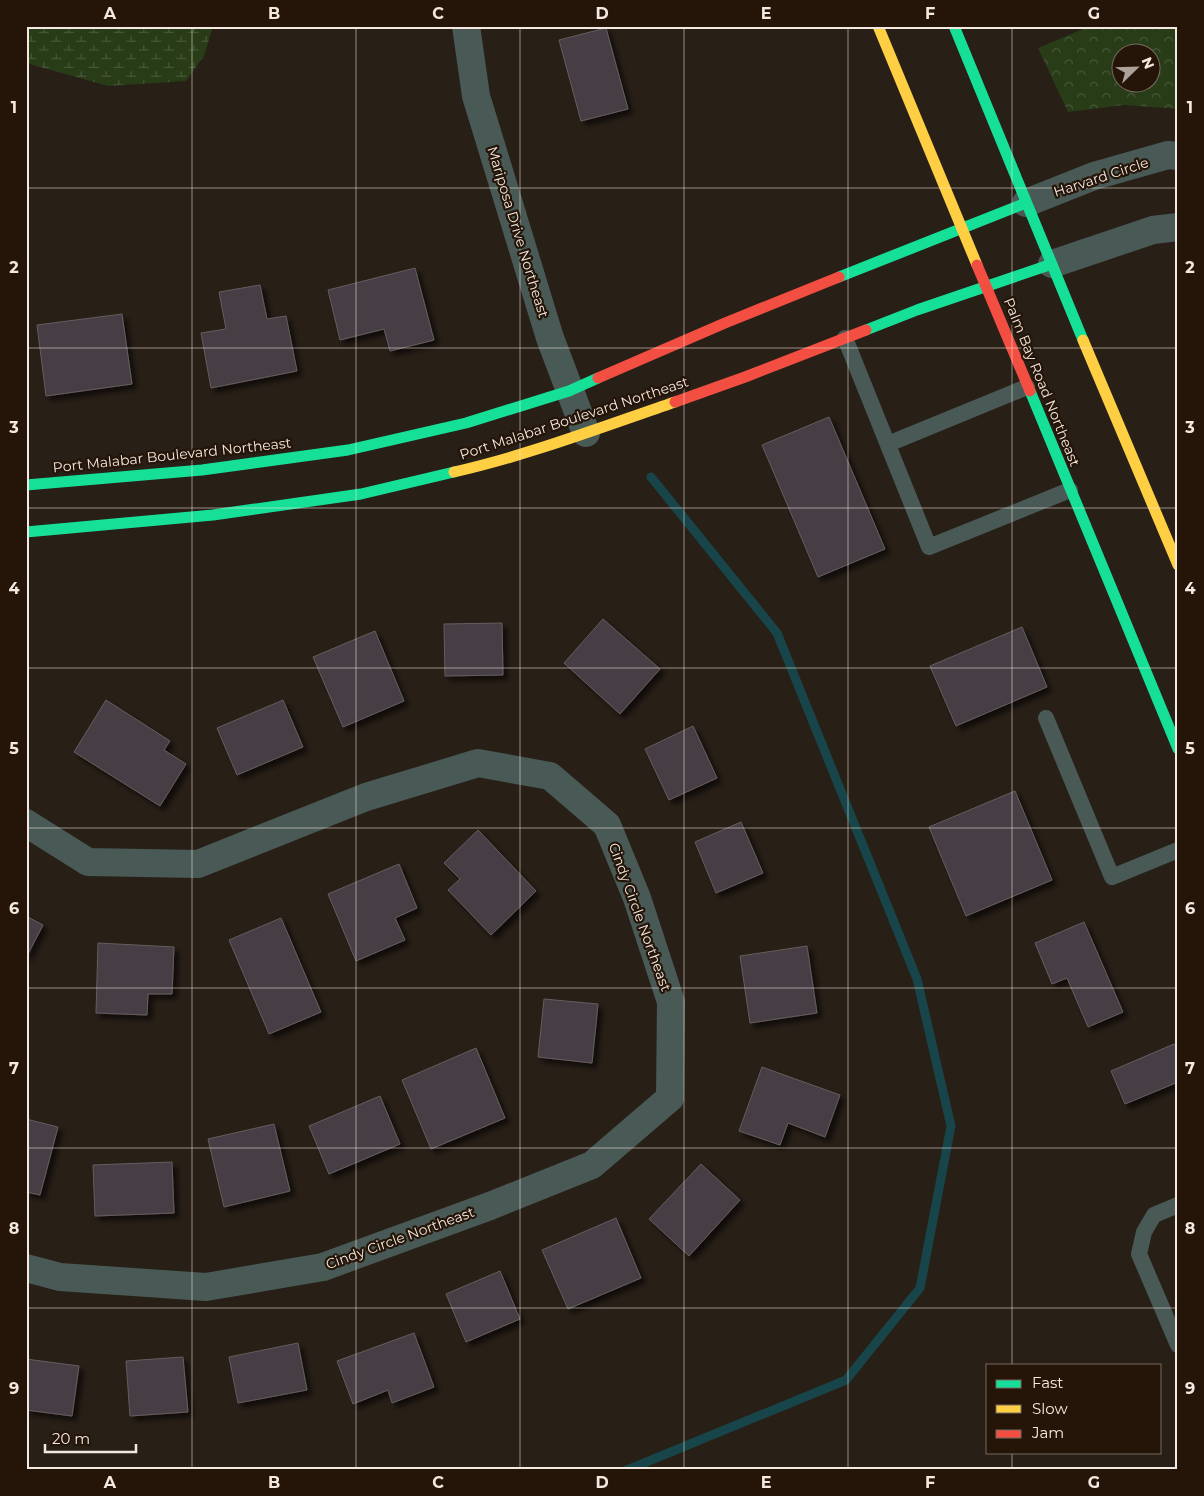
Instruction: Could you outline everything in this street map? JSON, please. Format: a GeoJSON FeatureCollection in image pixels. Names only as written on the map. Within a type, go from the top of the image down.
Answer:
{"type":"FeatureCollection","features":[{"type":"Feature","properties":{"kind":"street","name":"Mariposa Drive Northeast"},"geometry":{"type":"LineString","coordinates":[[466,26],[476,96],[550,338],[586,433]]}},
{"type":"Feature","properties":{"kind":"street","name":"Palm Bay Road Northeast"},"geometry":{"type":"LineString","coordinates":[[878,26],[1178,749]]}},
{"type":"Feature","properties":{"kind":"street"},"geometry":{"type":"LineString","coordinates":[[954,26],[1178,565]]}},
{"type":"Feature","properties":{"kind":"street","name":"Harvard Circle"},"geometry":{"type":"LineString","coordinates":[[1026,203],[1094,176],[1168,155],[1178,156]]}},
{"type":"Feature","properties":{"kind":"street","name":"Port Malabar Boulevard Northeast"},"geometry":{"type":"LineString","coordinates":[[26,485],[202,470],[348,450],[466,423],[569,390],[725,323],[1026,203]]}},
{"type":"Feature","properties":{"kind":"street"},"geometry":{"type":"LineString","coordinates":[[1052,264],[1153,230],[1178,227]]}},
{"type":"Feature","properties":{"kind":"street","name":"Port Malabar Boulevard Northeast"},"geometry":{"type":"LineString","coordinates":[[26,532],[213,515],[361,494],[482,466],[586,433],[746,377],[917,310],[1052,264]]}},
{"type":"Feature","properties":{"kind":"street","name":"Cindy Circle Northeast"},"geometry":{"type":"LineString","coordinates":[[26,823],[88,862],[198,864],[366,797],[478,763],[550,776],[607,825],[637,898],[671,1002],[670,1098],[592,1165],[490,1206],[322,1267],[206,1287],[60,1277],[26,1268]]}},
{"type":"Feature","properties":{"kind":"lane"},"geometry":{"type":"LineString","coordinates":[[846,338],[929,547],[1070,490]]}},
{"type":"Feature","properties":{"kind":"lane"},"geometry":{"type":"LineString","coordinates":[[888,444],[1028,387]]}},
{"type":"Feature","properties":{"kind":"lane"},"geometry":{"type":"LineString","coordinates":[[1046,718],[1112,877],[1178,850]]}},
{"type":"Feature","properties":{"kind":"lane"},"geometry":{"type":"LineString","coordinates":[[1178,1205],[1154,1216],[1144,1232],[1139,1254],[1178,1345]]}},
{"type":"Feature","properties":{"kind":"green space"},"geometry":{"type":"Polygon","coordinates":[[[26,26],[213,26],[204,56],[186,81],[108,86],[26,63],[26,26]]]}},
{"type":"Feature","properties":{"kind":"green space"},"geometry":{"type":"Polygon","coordinates":[[[1090,26],[1178,26],[1178,109],[1124,105],[1068,112],[1038,48],[1090,26]]]}},
{"type":"Feature","properties":{"kind":"building"},"geometry":{"type":"Polygon","coordinates":[[[606,28],[628,109],[581,121],[559,40],[606,28]]]}},
{"type":"Feature","properties":{"kind":"building"},"geometry":{"type":"Polygon","coordinates":[[[415,268],[434,340],[390,351],[384,329],[340,340],[328,290],[415,268]]]}},
{"type":"Feature","properties":{"kind":"building"},"geometry":{"type":"Polygon","coordinates":[[[260,285],[267,319],[286,316],[297,371],[211,388],[201,333],[226,329],[219,292],[260,285]]]}},
{"type":"Feature","properties":{"kind":"building"},"geometry":{"type":"Polygon","coordinates":[[[122,314],[132,384],[46,396],[37,325],[122,314]]]}},
{"type":"Feature","properties":{"kind":"building"},"geometry":{"type":"Polygon","coordinates":[[[829,417],[885,549],[818,577],[762,445],[829,417]]]}},
{"type":"Feature","properties":{"kind":"building"},"geometry":{"type":"Polygon","coordinates":[[[603,619],[660,669],[620,714],[564,663],[603,619]]]}},
{"type":"Feature","properties":{"kind":"building"},"geometry":{"type":"Polygon","coordinates":[[[502,623],[503,675],[445,676],[444,624],[502,623]]]}},
{"type":"Feature","properties":{"kind":"building"},"geometry":{"type":"Polygon","coordinates":[[[1022,627],[1047,687],[956,726],[930,666],[1022,627]]]}},
{"type":"Feature","properties":{"kind":"building"},"geometry":{"type":"Polygon","coordinates":[[[375,631],[404,701],[343,727],[313,657],[375,631]]]}},
{"type":"Feature","properties":{"kind":"building"},"geometry":{"type":"Polygon","coordinates":[[[106,700],[170,741],[164,750],[186,764],[160,806],[74,752],[106,700]]]}},
{"type":"Feature","properties":{"kind":"building"},"geometry":{"type":"Polygon","coordinates":[[[283,700],[303,747],[237,775],[217,728],[283,700]]]}},
{"type":"Feature","properties":{"kind":"building"},"geometry":{"type":"Polygon","coordinates":[[[693,726],[717,778],[669,800],[645,749],[693,726]]]}},
{"type":"Feature","properties":{"kind":"building"},"geometry":{"type":"Polygon","coordinates":[[[1015,791],[1052,880],[966,916],[929,827],[1015,791]]]}},
{"type":"Feature","properties":{"kind":"building"},"geometry":{"type":"Polygon","coordinates":[[[741,822],[763,873],[716,893],[695,842],[741,822]]]}},
{"type":"Feature","properties":{"kind":"building"},"geometry":{"type":"Polygon","coordinates":[[[478,830],[536,891],[491,935],[448,890],[460,879],[444,863],[478,830]]]}},
{"type":"Feature","properties":{"kind":"building"},"geometry":{"type":"Polygon","coordinates":[[[399,864],[417,908],[395,918],[405,940],[356,961],[328,894],[399,864]]]}},
{"type":"Feature","properties":{"kind":"building"},"geometry":{"type":"Polygon","coordinates":[[[26,916],[43,925],[26,958],[26,916]]]}},
{"type":"Feature","properties":{"kind":"building"},"geometry":{"type":"Polygon","coordinates":[[[281,918],[321,1012],[269,1034],[229,940],[281,918]]]}},
{"type":"Feature","properties":{"kind":"building"},"geometry":{"type":"Polygon","coordinates":[[[1084,922],[1123,1012],[1088,1027],[1067,978],[1052,984],[1035,943],[1084,922]]]}},
{"type":"Feature","properties":{"kind":"building"},"geometry":{"type":"Polygon","coordinates":[[[98,943],[174,947],[172,994],[148,994],[147,1015],[96,1013],[98,943]]]}},
{"type":"Feature","properties":{"kind":"building"},"geometry":{"type":"Polygon","coordinates":[[[807,946],[817,1013],[750,1023],[740,956],[807,946]]]}},
{"type":"Feature","properties":{"kind":"building"},"geometry":{"type":"Polygon","coordinates":[[[544,999],[598,1004],[592,1063],[538,1057],[544,999]]]}},
{"type":"Feature","properties":{"kind":"building"},"geometry":{"type":"Polygon","coordinates":[[[1174,1044],[1178,1053],[1178,1082],[1125,1104],[1111,1071],[1174,1044]]]}},
{"type":"Feature","properties":{"kind":"building"},"geometry":{"type":"Polygon","coordinates":[[[476,1048],[505,1118],[431,1149],[402,1080],[476,1048]]]}},
{"type":"Feature","properties":{"kind":"building"},"geometry":{"type":"Polygon","coordinates":[[[762,1067],[840,1095],[825,1137],[788,1123],[780,1145],[739,1131],[762,1067]]]}},
{"type":"Feature","properties":{"kind":"building"},"geometry":{"type":"Polygon","coordinates":[[[380,1096],[400,1144],[329,1174],[309,1126],[380,1096]]]}},
{"type":"Feature","properties":{"kind":"building"},"geometry":{"type":"Polygon","coordinates":[[[26,1119],[58,1127],[40,1195],[26,1192],[26,1119]]]}},
{"type":"Feature","properties":{"kind":"building"},"geometry":{"type":"Polygon","coordinates":[[[274,1124],[290,1191],[224,1207],[208,1139],[274,1124]]]}},
{"type":"Feature","properties":{"kind":"building"},"geometry":{"type":"Polygon","coordinates":[[[172,1162],[174,1213],[95,1216],[93,1165],[172,1162]]]}},
{"type":"Feature","properties":{"kind":"building"},"geometry":{"type":"Polygon","coordinates":[[[701,1164],[740,1200],[689,1256],[649,1219],[701,1164]]]}},
{"type":"Feature","properties":{"kind":"building"},"geometry":{"type":"Polygon","coordinates":[[[616,1218],[641,1278],[568,1309],[542,1250],[616,1218]]]}},
{"type":"Feature","properties":{"kind":"building"},"geometry":{"type":"Polygon","coordinates":[[[500,1271],[520,1319],[466,1342],[446,1294],[500,1271]]]}},
{"type":"Feature","properties":{"kind":"building"},"geometry":{"type":"Polygon","coordinates":[[[414,1333],[434,1387],[392,1403],[388,1390],[353,1404],[337,1361],[414,1333]]]}},
{"type":"Feature","properties":{"kind":"building"},"geometry":{"type":"Polygon","coordinates":[[[298,1343],[307,1390],[238,1403],[229,1357],[298,1343]]]}},
{"type":"Feature","properties":{"kind":"building"},"geometry":{"type":"Polygon","coordinates":[[[183,1357],[188,1412],[130,1416],[126,1361],[183,1357]]]}},
{"type":"Feature","properties":{"kind":"building"},"geometry":{"type":"Polygon","coordinates":[[[26,1359],[79,1366],[72,1416],[26,1410],[26,1359]]]}},
{"type":"Feature","properties":{"kind":"waterway"},"geometry":{"type":"LineString","coordinates":[[627,1470],[846,1380],[920,1288],[951,1126],[917,979],[777,633],[651,477]]}},
{"type":"Feature","properties":{"kind":"traffic: fast"},"geometry":{"type":"LineString","coordinates":[[954,26],[1083,340]]}},
{"type":"Feature","properties":{"kind":"traffic: fast"},"geometry":{"type":"LineString","coordinates":[[839,277],[1026,203]]}},
{"type":"Feature","properties":{"kind":"traffic: fast"},"geometry":{"type":"LineString","coordinates":[[866,330],[917,310],[1052,264]]}},
{"type":"Feature","properties":{"kind":"traffic: fast"},"geometry":{"type":"LineString","coordinates":[[26,485],[202,470],[348,450],[466,423],[569,391],[598,378]]}},
{"type":"Feature","properties":{"kind":"traffic: fast"},"geometry":{"type":"LineString","coordinates":[[1030,391],[1178,749]]}},
{"type":"Feature","properties":{"kind":"traffic: fast"},"geometry":{"type":"LineString","coordinates":[[26,532],[213,515],[361,494],[454,472]]}},
{"type":"Feature","properties":{"kind":"traffic: slow"},"geometry":{"type":"LineString","coordinates":[[878,26],[977,265]]}},
{"type":"Feature","properties":{"kind":"traffic: slow"},"geometry":{"type":"LineString","coordinates":[[1083,340],[1178,565]]}},
{"type":"Feature","properties":{"kind":"traffic: slow"},"geometry":{"type":"LineString","coordinates":[[454,472],[538,449],[675,402]]}},
{"type":"Feature","properties":{"kind":"traffic: jam"},"geometry":{"type":"LineString","coordinates":[[977,265],[1030,391]]}},
{"type":"Feature","properties":{"kind":"traffic: jam"},"geometry":{"type":"LineString","coordinates":[[598,378],[725,323],[839,277]]}},
{"type":"Feature","properties":{"kind":"traffic: jam"},"geometry":{"type":"LineString","coordinates":[[675,402],[866,330]]}}]}
